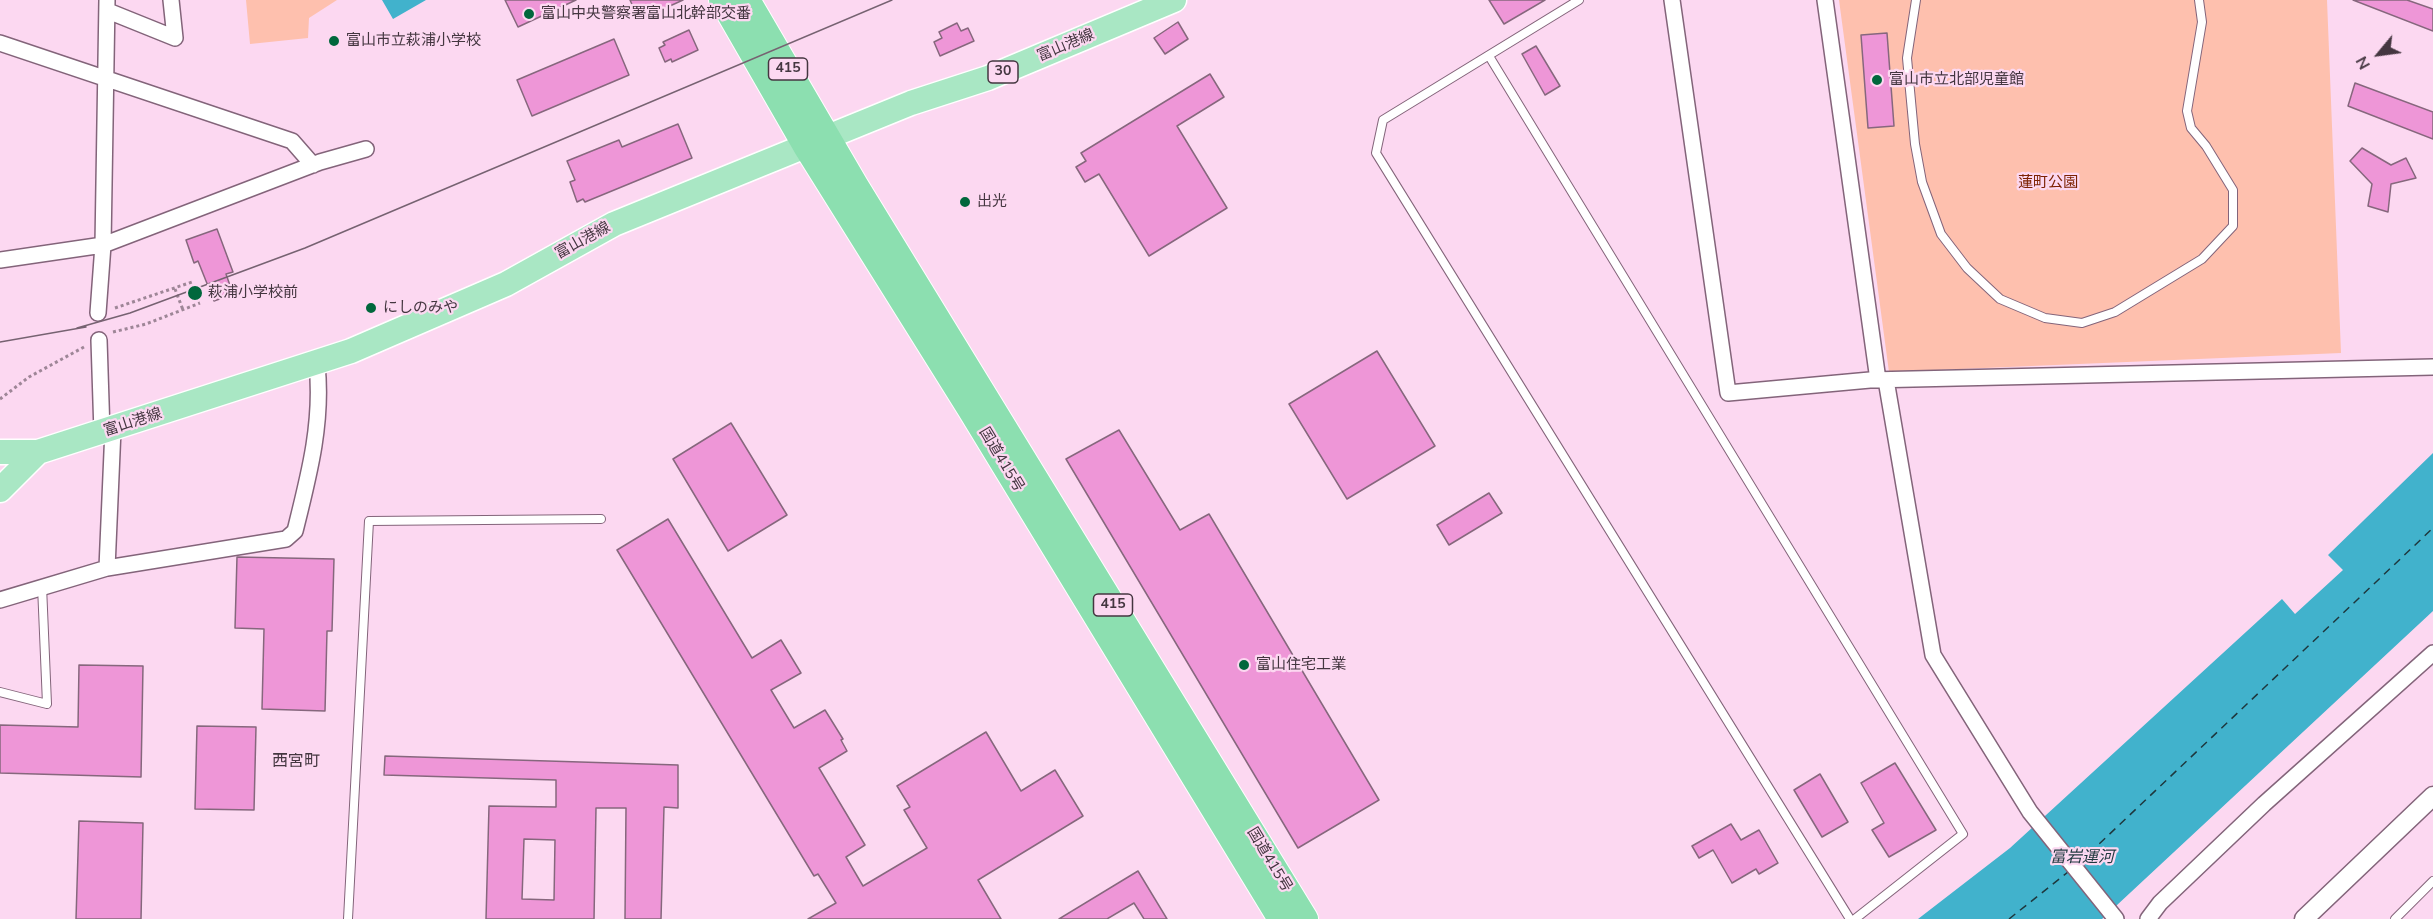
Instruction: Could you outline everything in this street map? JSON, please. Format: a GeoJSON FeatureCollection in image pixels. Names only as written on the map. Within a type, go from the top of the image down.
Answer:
{"type":"FeatureCollection","features":[{"type":"Feature","properties":{"kind":"highway","name":"国道415号"},"geometry":{"type":"LineString","coordinates":[[722,0],[817,142],[1305,919]]}},
{"type":"Feature","properties":{"kind":"highway","name":"国道415号"},"geometry":{"type":"LineString","coordinates":[[747,0],[817,142],[971,410],[1281,919]]}},
{"type":"Feature","properties":{"kind":"main road","name":"富山港線"},"geometry":{"type":"LineString","coordinates":[[0,490],[38,452],[317,364],[506,284],[614,224],[911,103],[988,78],[1174,0]]}},
{"type":"Feature","properties":{"kind":"main road"},"geometry":{"type":"LineString","coordinates":[[0,452],[38,452]]}},
{"type":"Feature","properties":{"kind":"street"},"geometry":{"type":"LineString","coordinates":[[98,311],[102,245],[107,6],[175,38],[171,0]]}},
{"type":"Feature","properties":{"kind":"street"},"geometry":{"type":"LineString","coordinates":[[1672,0],[1728,393],[1882,380],[2433,367]]}},
{"type":"Feature","properties":{"kind":"street"},"geometry":{"type":"LineString","coordinates":[[1825,0],[1882,380],[1934,655],[2030,812],[2114,917]]}},
{"type":"Feature","properties":{"kind":"street"},"geometry":{"type":"LineString","coordinates":[[0,43],[106,81],[292,141],[313,165]]}},
{"type":"Feature","properties":{"kind":"street"},"geometry":{"type":"LineString","coordinates":[[0,260],[102,245],[313,165],[366,148]]}},
{"type":"Feature","properties":{"kind":"street"},"geometry":{"type":"LineString","coordinates":[[99,340],[108,431],[107,568]]}},
{"type":"Feature","properties":{"kind":"street"},"geometry":{"type":"LineString","coordinates":[[0,600],[107,568],[286,539],[295,531],[318,427],[317,364]]}},
{"type":"Feature","properties":{"kind":"street"},"geometry":{"type":"LineString","coordinates":[[2148,919],[2160,903],[2264,804],[2433,653]]}},
{"type":"Feature","properties":{"kind":"street"},"geometry":{"type":"LineString","coordinates":[[2304,919],[2433,796]]}},
{"type":"Feature","properties":{"kind":"lane"},"geometry":{"type":"LineString","coordinates":[[1489,56],[1963,834],[1853,919],[1376,153],[1383,120],[1579,0]]}},
{"type":"Feature","properties":{"kind":"lane"},"geometry":{"type":"LineString","coordinates":[[1916,0],[1907,58],[1915,144],[1922,182],[1941,234],[1967,268],[2000,299],[2044,318],[2082,323],[2115,312],[2202,260],[2233,226],[2233,190],[2192,128],[2187,111],[2202,22],[2199,0]]}},
{"type":"Feature","properties":{"kind":"lane"},"geometry":{"type":"LineString","coordinates":[[348,919],[369,521],[601,519]]}},
{"type":"Feature","properties":{"kind":"lane"},"geometry":{"type":"LineString","coordinates":[[0,692],[47,704],[42,586]]}},
{"type":"Feature","properties":{"kind":"lane"},"geometry":{"type":"LineString","coordinates":[[2395,919],[2433,881]]}},
{"type":"Feature","properties":{"kind":"path"},"geometry":{"type":"LineString","coordinates":[[98,311],[135,302],[192,282]]}},
{"type":"Feature","properties":{"kind":"path"},"geometry":{"type":"LineString","coordinates":[[175,289],[183,310]]}},
{"type":"Feature","properties":{"kind":"path"},"geometry":{"type":"LineString","coordinates":[[0,399],[29,377],[99,340],[107,333],[146,324],[200,303]]}},
{"type":"Feature","properties":{"kind":"green space"},"geometry":{"type":"Polygon","coordinates":[[[246,0],[337,0],[309,18],[308,38],[250,44],[246,0]]]}},
{"type":"Feature","properties":{"kind":"green space","name":"蓮町公園"},"geometry":{"type":"Polygon","coordinates":[[[1839,0],[2327,0],[2341,353],[1889,372],[1839,0]]]}},
{"type":"Feature","properties":{"kind":"water"},"geometry":{"type":"Polygon","coordinates":[[[382,0],[426,0],[393,19],[382,0]]]}},
{"type":"Feature","properties":{"kind":"water","name":"富岩運河"},"geometry":{"type":"Polygon","coordinates":[[[2433,453],[2433,611],[2102,919],[1918,919],[2010,848],[2282,599],[2295,614],[2343,570],[2328,555],[2433,453]]]}},
{"type":"Feature","properties":{"kind":"building","name":"富山中央警察署富山北幹部交番"},"geometry":{"type":"Polygon","coordinates":[[[505,0],[576,0],[518,27],[505,0]]]}},
{"type":"Feature","properties":{"kind":"building","name":"富山中央警察署富山北幹部交番"},"geometry":{"type":"Polygon","coordinates":[[[630,0],[683,0],[639,20],[630,0]]]}},
{"type":"Feature","properties":{"kind":"building"},"geometry":{"type":"Polygon","coordinates":[[[1489,0],[1545,0],[1504,24],[1489,0]]]}},
{"type":"Feature","properties":{"kind":"building"},"geometry":{"type":"Polygon","coordinates":[[[2353,0],[2407,0],[2433,9],[2433,31],[2353,0]]]}},
{"type":"Feature","properties":{"kind":"building"},"geometry":{"type":"Polygon","coordinates":[[[1178,22],[1188,39],[1165,54],[1154,38],[1178,22]]]}},
{"type":"Feature","properties":{"kind":"building"},"geometry":{"type":"Polygon","coordinates":[[[957,23],[961,31],[968,28],[974,41],[940,56],[934,42],[942,38],[939,32],[957,23]]]}},
{"type":"Feature","properties":{"kind":"building"},"geometry":{"type":"Polygon","coordinates":[[[689,30],[698,50],[672,62],[671,59],[665,62],[659,48],[665,45],[663,42],[689,30]]]}},
{"type":"Feature","properties":{"kind":"building","name":"富山市立北部児童館"},"geometry":{"type":"Polygon","coordinates":[[[1887,33],[1894,126],[1868,128],[1861,35],[1887,33]]]}},
{"type":"Feature","properties":{"kind":"building"},"geometry":{"type":"Polygon","coordinates":[[[614,39],[629,75],[532,116],[517,80],[614,39]]]}},
{"type":"Feature","properties":{"kind":"building"},"geometry":{"type":"Polygon","coordinates":[[[1536,46],[1560,86],[1545,95],[1522,54],[1536,46]]]}},
{"type":"Feature","properties":{"kind":"building"},"geometry":{"type":"Polygon","coordinates":[[[1210,74],[1224,97],[1177,126],[1227,208],[1149,256],[1099,174],[1085,182],[1076,167],[1086,161],[1081,153],[1210,74]]]}},
{"type":"Feature","properties":{"kind":"building"},"geometry":{"type":"Polygon","coordinates":[[[2355,83],[2433,112],[2433,139],[2348,106],[2355,83]]]}},
{"type":"Feature","properties":{"kind":"building"},"geometry":{"type":"Polygon","coordinates":[[[678,124],[692,158],[585,202],[583,199],[577,202],[570,182],[575,180],[567,161],[619,140],[622,147],[678,124]]]}},
{"type":"Feature","properties":{"kind":"building"},"geometry":{"type":"Polygon","coordinates":[[[2362,148],[2391,165],[2406,158],[2416,178],[2391,184],[2388,212],[2368,206],[2372,184],[2350,161],[2362,148]]]}},
{"type":"Feature","properties":{"kind":"building"},"geometry":{"type":"Polygon","coordinates":[[[217,229],[233,272],[226,274],[233,294],[214,301],[198,261],[194,263],[186,240],[217,229]]]}},
{"type":"Feature","properties":{"kind":"building"},"geometry":{"type":"Polygon","coordinates":[[[1377,351],[1435,446],[1347,499],[1289,404],[1377,351]]]}},
{"type":"Feature","properties":{"kind":"building"},"geometry":{"type":"Polygon","coordinates":[[[731,423],[787,515],[728,551],[673,459],[731,423]]]}},
{"type":"Feature","properties":{"kind":"building","name":"富山住宅工業"},"geometry":{"type":"Polygon","coordinates":[[[1119,430],[1180,530],[1209,514],[1379,800],[1298,848],[1066,459],[1119,430]]]}},
{"type":"Feature","properties":{"kind":"building"},"geometry":{"type":"Polygon","coordinates":[[[1489,493],[1502,513],[1449,545],[1437,525],[1489,493]]]}},
{"type":"Feature","properties":{"kind":"building"},"geometry":{"type":"Polygon","coordinates":[[[668,519],[752,658],[781,640],[801,673],[771,690],[794,728],[825,710],[843,739],[841,740],[847,751],[819,768],[865,845],[846,857],[863,886],[927,848],[904,810],[910,807],[897,786],[986,732],[1021,791],[1055,770],[1083,816],[978,880],[1001,919],[808,919],[836,903],[818,874],[814,876],[617,550],[668,519]]]}},
{"type":"Feature","properties":{"kind":"building"},"geometry":{"type":"Polygon","coordinates":[[[237,557],[334,559],[332,631],[327,631],[325,711],[262,709],[264,629],[235,628],[237,557]]]}},
{"type":"Feature","properties":{"kind":"building"},"geometry":{"type":"Polygon","coordinates":[[[79,665],[143,666],[141,777],[0,773],[0,725],[78,727],[79,665]]]}},
{"type":"Feature","properties":{"kind":"building"},"geometry":{"type":"Polygon","coordinates":[[[197,726],[256,727],[254,810],[195,809],[197,726]]]}},
{"type":"Feature","properties":{"kind":"building"},"geometry":{"type":"Polygon","coordinates":[[[385,756],[678,765],[678,808],[664,807],[661,919],[625,919],[626,808],[596,808],[594,919],[486,919],[489,806],[556,807],[556,780],[384,775],[385,756]],[[524,839],[522,899],[554,900],[555,840],[524,839]]]}},
{"type":"Feature","properties":{"kind":"building"},"geometry":{"type":"Polygon","coordinates":[[[1895,763],[1936,830],[1889,857],[1872,830],[1884,823],[1861,783],[1895,763]]]}},
{"type":"Feature","properties":{"kind":"building"},"geometry":{"type":"Polygon","coordinates":[[[1820,774],[1848,822],[1822,837],[1794,790],[1820,774]]]}},
{"type":"Feature","properties":{"kind":"building"},"geometry":{"type":"Polygon","coordinates":[[[79,821],[143,823],[141,919],[76,919],[79,821]]]}},
{"type":"Feature","properties":{"kind":"building"},"geometry":{"type":"Polygon","coordinates":[[[1731,824],[1741,840],[1759,830],[1778,863],[1759,874],[1756,869],[1732,883],[1713,850],[1699,858],[1692,846],[1731,824]]]}},
{"type":"Feature","properties":{"kind":"building"},"geometry":{"type":"Polygon","coordinates":[[[1138,871],[1167,919],[1144,919],[1134,903],[1107,919],[1059,919],[1138,871]]]}},
{"type":"Feature","properties":{"kind":"ferry route"},"geometry":{"type":"LineString","coordinates":[[2079,863],[2433,528]]}},
{"type":"Feature","properties":{"kind":"ferry route"},"geometry":{"type":"LineString","coordinates":[[2009,919],[2068,872]]}},
{"type":"Feature","properties":{"kind":"tram line"},"geometry":{"type":"LineString","coordinates":[[77,328],[130,313],[305,248],[892,0]]}},
{"type":"Feature","properties":{"kind":"tram line"},"geometry":{"type":"LineString","coordinates":[[0,342],[86,327]]}},
{"type":"Feature","properties":{"kind":"place","name":"富山中央警察署富山北幹部交番"},"geometry":{"type":"Point","coordinates":[529,14]}},
{"type":"Feature","properties":{"kind":"place","name":"富山市立萩浦小学校"},"geometry":{"type":"Point","coordinates":[334,41]}},
{"type":"Feature","properties":{"kind":"place","name":"富山市立北部児童館"},"geometry":{"type":"Point","coordinates":[1877,80]}},
{"type":"Feature","properties":{"kind":"place","name":"出光"},"geometry":{"type":"Point","coordinates":[965,202]}},
{"type":"Feature","properties":{"kind":"place","name":"萩浦小学校前"},"geometry":{"type":"Point","coordinates":[195,293]}},
{"type":"Feature","properties":{"kind":"place","name":"にしのみや"},"geometry":{"type":"Point","coordinates":[371,308]}},
{"type":"Feature","properties":{"kind":"place","name":"富山住宅工業"},"geometry":{"type":"Point","coordinates":[1244,665]}},
{"type":"Feature","properties":{"kind":"district","name":"西宮町"},"geometry":{"type":"Point","coordinates":[296,762]}}]}
